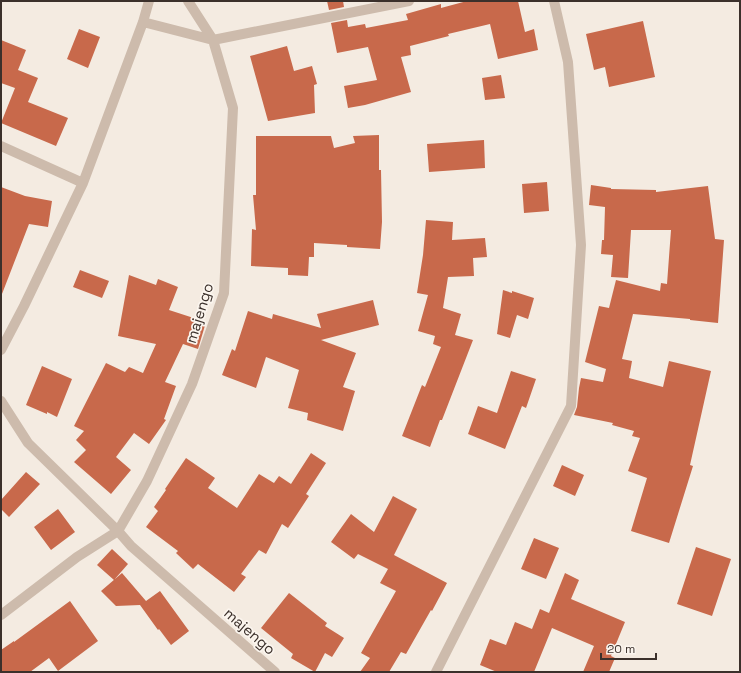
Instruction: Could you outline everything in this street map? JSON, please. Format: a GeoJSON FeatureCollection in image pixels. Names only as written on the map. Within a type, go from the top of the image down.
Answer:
{"type":"FeatureCollection","features":[{"type":"Feature","properties":{"kind":"street"},"geometry":{"type":"LineString","coordinates":[[1,350],[84,183],[143,22],[149,1]]}},
{"type":"Feature","properties":{"kind":"street","name":"majengo"},"geometry":{"type":"LineString","coordinates":[[118,531],[147,481],[192,384],[224,293],[233,108],[213,40],[188,1]]}},
{"type":"Feature","properties":{"kind":"street"},"geometry":{"type":"LineString","coordinates":[[143,22],[213,40],[409,1]]}},
{"type":"Feature","properties":{"kind":"street"},"geometry":{"type":"LineString","coordinates":[[436,672],[571,406],[581,245],[568,62],[554,1]]}},
{"type":"Feature","properties":{"kind":"street"},"geometry":{"type":"LineString","coordinates":[[1,146],[84,183]]}},
{"type":"Feature","properties":{"kind":"street","name":"majengo"},"geometry":{"type":"LineString","coordinates":[[1,401],[28,443],[118,531],[131,546],[275,672]]}},
{"type":"Feature","properties":{"kind":"street"},"geometry":{"type":"LineString","coordinates":[[1,615],[77,557],[118,531]]}},
{"type":"Feature","properties":{"kind":"building"},"geometry":{"type":"Polygon","coordinates":[[[327,1],[343,1],[344,7],[329,10],[327,1]]]}},
{"type":"Feature","properties":{"kind":"building"},"geometry":{"type":"Polygon","coordinates":[[[467,1],[518,1],[525,32],[534,29],[538,50],[498,59],[490,24],[448,34],[449,36],[410,46],[411,55],[401,57],[411,92],[365,105],[348,108],[344,86],[377,80],[368,47],[337,53],[331,23],[347,20],[348,27],[365,24],[366,28],[408,20],[406,14],[441,4],[441,8],[467,1]]]}},
{"type":"Feature","properties":{"kind":"building"},"geometry":{"type":"Polygon","coordinates":[[[643,21],[655,77],[609,87],[605,67],[594,70],[586,34],[643,21]]]}},
{"type":"Feature","properties":{"kind":"building"},"geometry":{"type":"Polygon","coordinates":[[[79,29],[100,37],[88,68],[67,59],[79,29]]]}},
{"type":"Feature","properties":{"kind":"building"},"geometry":{"type":"Polygon","coordinates":[[[1,40],[26,50],[18,70],[38,78],[28,102],[68,118],[56,146],[1,123],[15,88],[1,83],[1,40]]]}},
{"type":"Feature","properties":{"kind":"building"},"geometry":{"type":"Polygon","coordinates":[[[287,46],[294,71],[312,66],[317,84],[314,85],[315,113],[268,121],[250,56],[287,46]]]}},
{"type":"Feature","properties":{"kind":"building"},"geometry":{"type":"Polygon","coordinates":[[[501,75],[505,98],[485,100],[482,78],[501,75]]]}},
{"type":"Feature","properties":{"kind":"building"},"geometry":{"type":"Polygon","coordinates":[[[379,135],[379,170],[381,170],[382,222],[380,249],[314,243],[314,257],[309,257],[308,276],[288,275],[288,268],[251,266],[252,229],[256,230],[253,195],[256,195],[256,136],[331,136],[334,148],[355,143],[353,136],[379,135]]]}},
{"type":"Feature","properties":{"kind":"building"},"geometry":{"type":"Polygon","coordinates":[[[484,140],[485,168],[429,172],[427,144],[484,140]]]}},
{"type":"Feature","properties":{"kind":"building"},"geometry":{"type":"Polygon","coordinates":[[[547,182],[549,211],[524,213],[522,184],[547,182]]]}},
{"type":"Feature","properties":{"kind":"building"},"geometry":{"type":"Polygon","coordinates":[[[591,185],[611,189],[656,190],[656,192],[708,186],[715,239],[724,240],[718,323],[633,314],[622,359],[632,361],[629,378],[663,387],[669,361],[711,371],[690,465],[693,466],[669,543],[631,531],[647,478],[628,471],[640,438],[632,436],[634,431],[612,425],[613,423],[574,415],[577,407],[581,378],[603,382],[606,369],[585,362],[599,306],[609,308],[616,280],[660,291],[661,283],[667,284],[671,230],[631,230],[628,278],[611,277],[613,255],[601,254],[602,240],[604,240],[605,207],[589,205],[591,185]]]}},
{"type":"Feature","properties":{"kind":"building"},"geometry":{"type":"Polygon","coordinates":[[[1,187],[25,196],[52,201],[48,227],[29,224],[2,294],[1,294],[1,187]]]}},
{"type":"Feature","properties":{"kind":"building"},"geometry":{"type":"Polygon","coordinates":[[[426,220],[453,222],[452,240],[485,238],[487,257],[473,258],[474,276],[448,277],[443,308],[461,314],[455,335],[473,340],[430,447],[402,436],[422,385],[425,387],[441,347],[433,344],[435,336],[418,331],[428,295],[417,293],[423,255],[426,220]]]}},
{"type":"Feature","properties":{"kind":"building"},"geometry":{"type":"Polygon","coordinates":[[[80,270],[109,281],[102,298],[73,287],[80,270]]]}},
{"type":"Feature","properties":{"kind":"building"},"geometry":{"type":"Polygon","coordinates":[[[129,275],[156,285],[158,279],[178,287],[169,310],[206,322],[198,349],[183,344],[165,382],[176,386],[164,419],[166,420],[149,444],[134,433],[116,457],[131,470],[111,494],[74,462],[86,450],[76,440],[84,431],[74,426],[106,363],[125,372],[129,367],[143,373],[156,344],[118,336],[129,275]]]}},
{"type":"Feature","properties":{"kind":"building"},"geometry":{"type":"Polygon","coordinates":[[[503,290],[512,293],[512,291],[534,298],[528,319],[517,315],[510,338],[497,334],[503,290]]]}},
{"type":"Feature","properties":{"kind":"building"},"geometry":{"type":"Polygon","coordinates":[[[373,300],[379,325],[321,340],[356,353],[343,387],[355,391],[343,431],[307,420],[308,413],[288,408],[299,370],[266,357],[256,388],[222,375],[232,349],[235,351],[248,311],[272,319],[273,314],[321,328],[317,314],[373,300]]]}},
{"type":"Feature","properties":{"kind":"building"},"geometry":{"type":"Polygon","coordinates":[[[42,366],[72,379],[57,417],[26,405],[42,366]]]}},
{"type":"Feature","properties":{"kind":"building"},"geometry":{"type":"Polygon","coordinates":[[[511,371],[536,379],[526,408],[522,406],[505,449],[468,434],[478,406],[497,413],[511,371]]]}},
{"type":"Feature","properties":{"kind":"building"},"geometry":{"type":"Polygon","coordinates":[[[311,453],[326,463],[306,494],[309,496],[288,528],[282,524],[266,554],[259,550],[241,574],[246,577],[234,592],[198,564],[193,569],[176,553],[178,551],[146,527],[158,511],[154,507],[186,458],[215,478],[208,488],[237,508],[259,474],[274,483],[279,476],[291,484],[311,453]]]}},
{"type":"Feature","properties":{"kind":"building"},"geometry":{"type":"Polygon","coordinates":[[[562,465],[584,475],[575,496],[553,486],[562,465]]]}},
{"type":"Feature","properties":{"kind":"building"},"geometry":{"type":"Polygon","coordinates":[[[26,472],[40,484],[9,517],[1,509],[1,500],[26,472]]]}},
{"type":"Feature","properties":{"kind":"building"},"geometry":{"type":"Polygon","coordinates":[[[393,496],[417,509],[394,555],[447,583],[406,654],[401,652],[389,672],[360,672],[370,658],[361,653],[396,591],[380,583],[388,569],[358,554],[354,559],[331,542],[351,514],[374,532],[393,496]]]}},
{"type":"Feature","properties":{"kind":"building"},"geometry":{"type":"Polygon","coordinates":[[[58,509],[75,532],[51,550],[34,527],[58,509]]]}},
{"type":"Feature","properties":{"kind":"building"},"geometry":{"type":"Polygon","coordinates":[[[534,538],[559,548],[546,579],[521,569],[534,538]]]}},
{"type":"Feature","properties":{"kind":"building"},"geometry":{"type":"Polygon","coordinates":[[[696,547],[731,559],[712,616],[677,604],[696,547]]]}},
{"type":"Feature","properties":{"kind":"building"},"geometry":{"type":"Polygon","coordinates":[[[112,549],[128,564],[114,580],[97,565],[112,549]]]}},
{"type":"Feature","properties":{"kind":"building"},"geometry":{"type":"Polygon","coordinates":[[[122,573],[146,601],[160,591],[189,631],[171,645],[140,605],[116,606],[101,591],[122,573]]]}},
{"type":"Feature","properties":{"kind":"building"},"geometry":{"type":"Polygon","coordinates":[[[565,573],[579,580],[571,599],[625,622],[611,656],[615,658],[609,672],[583,672],[594,646],[552,628],[534,672],[497,672],[480,665],[490,639],[506,645],[515,622],[532,629],[540,609],[549,613],[565,573]]]}},
{"type":"Feature","properties":{"kind":"building"},"geometry":{"type":"Polygon","coordinates":[[[289,593],[327,623],[325,626],[344,638],[332,657],[325,653],[315,672],[291,658],[293,654],[261,628],[289,593]]]}},
{"type":"Feature","properties":{"kind":"building"},"geometry":{"type":"Polygon","coordinates":[[[70,601],[98,641],[58,671],[49,658],[30,672],[1,672],[1,650],[70,601]]]}}]}
